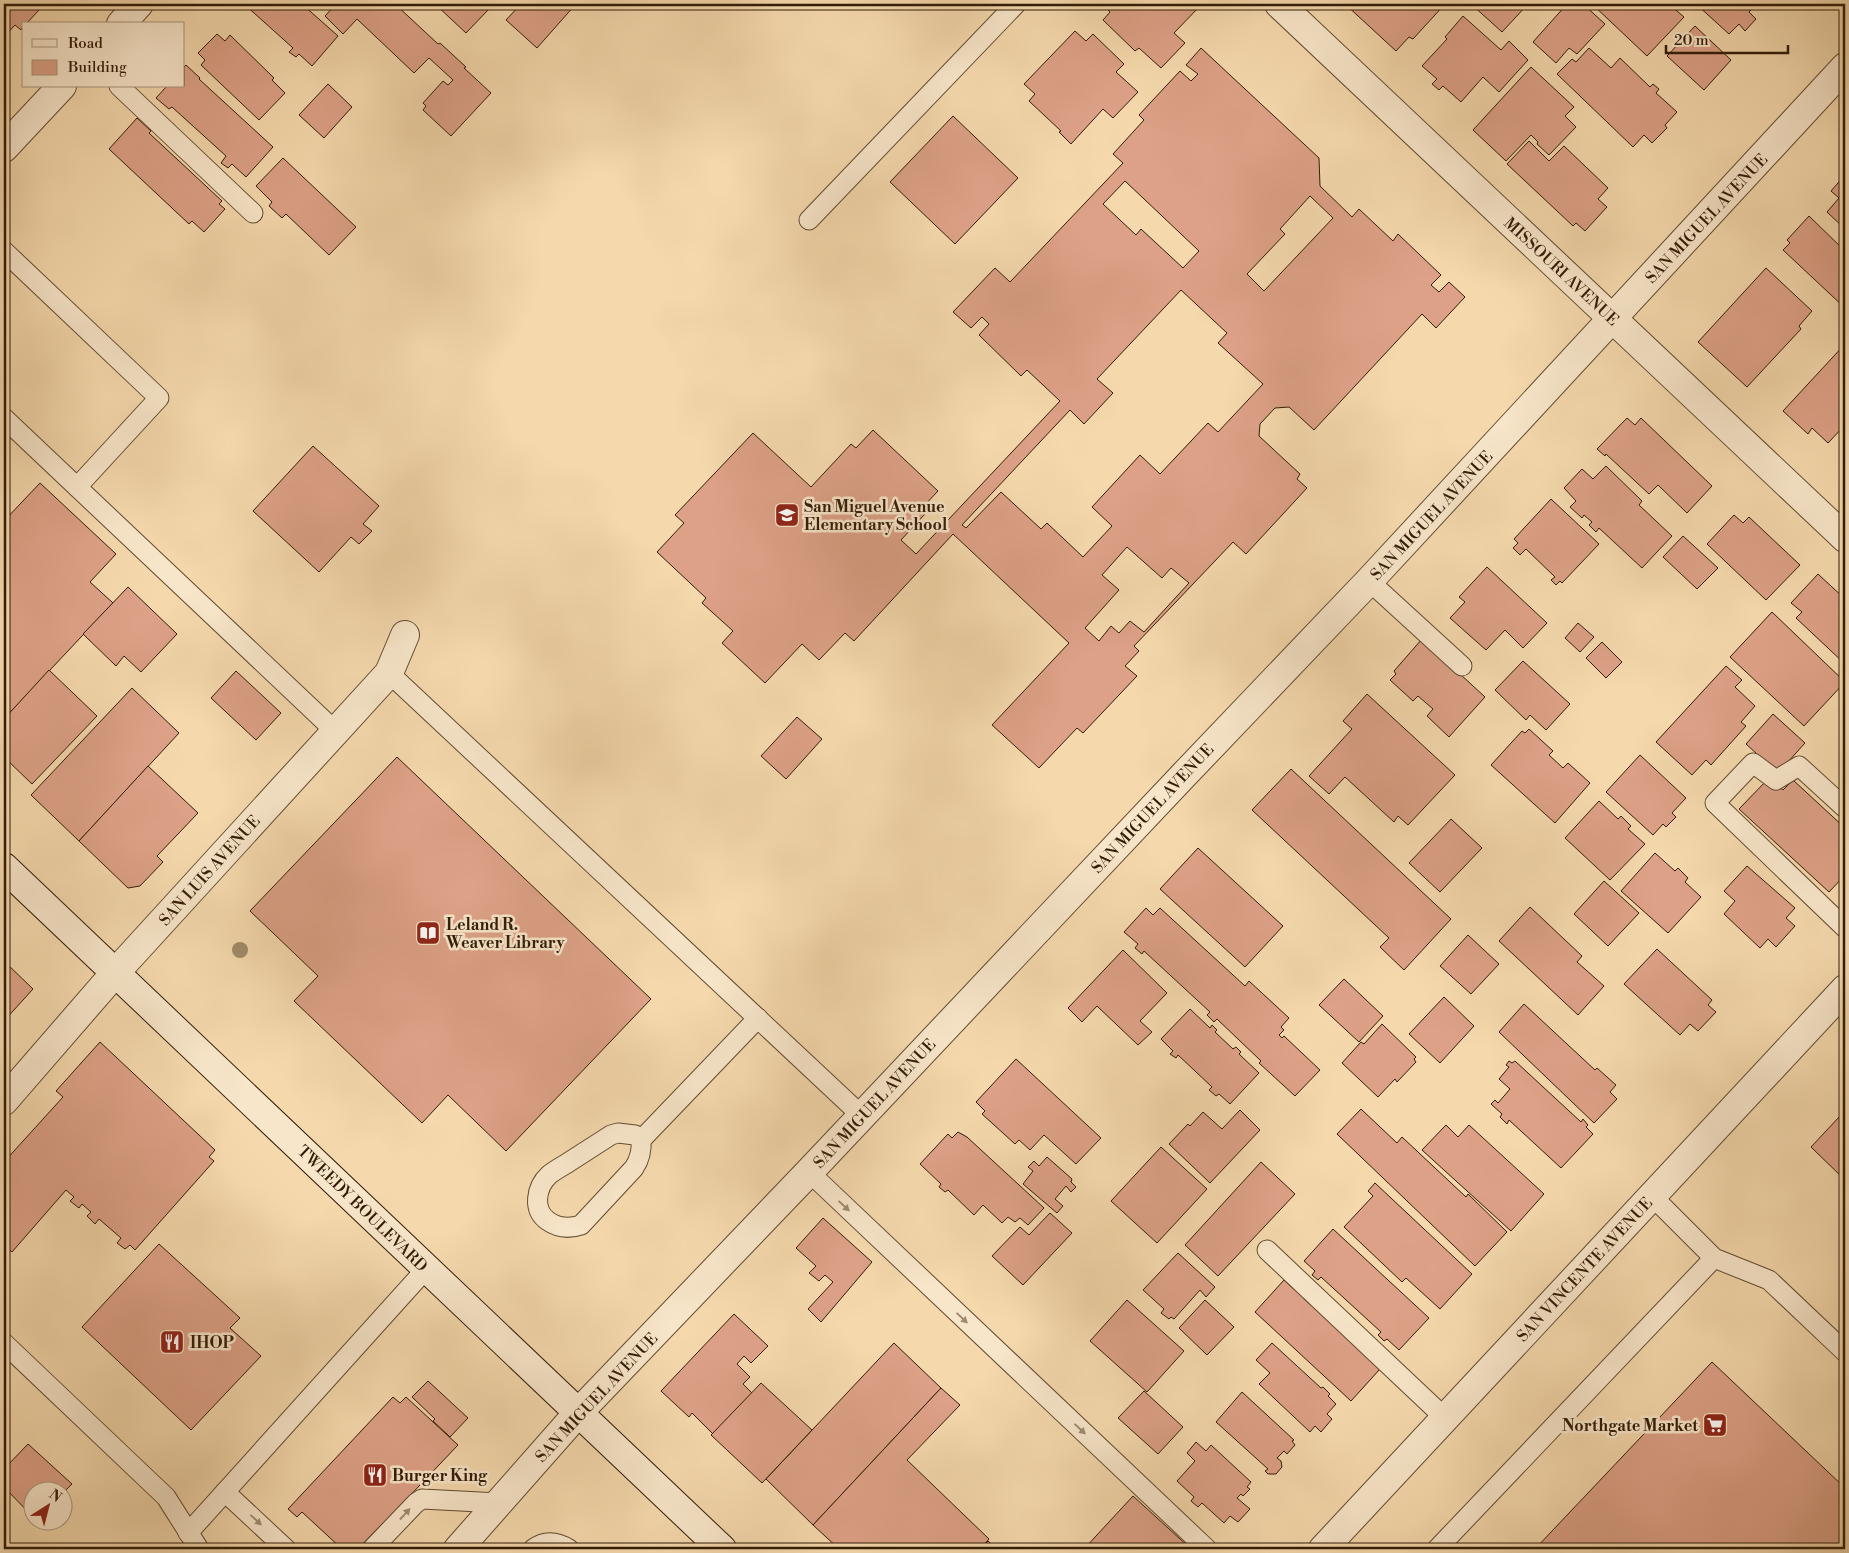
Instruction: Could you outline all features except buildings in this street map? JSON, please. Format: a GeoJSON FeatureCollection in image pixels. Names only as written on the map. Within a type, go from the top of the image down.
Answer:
{"type":"FeatureCollection","features":[{"type":"Feature","properties":{"kind":"street"},"geometry":{"type":"LineString","coordinates":[[123,22],[139,4]]}},
{"type":"Feature","properties":{"kind":"street","name":"MISSOURI AVENUE"},"geometry":{"type":"LineString","coordinates":[[1279,4],[1845,538]]}},
{"type":"Feature","properties":{"kind":"street","name":"SAN MIGUEL AVENUE"},"geometry":{"type":"LineString","coordinates":[[458,1549],[578,1413],[1369,581],[1845,67]]}},
{"type":"Feature","properties":{"kind":"street"},"geometry":{"type":"LineString","coordinates":[[4,148],[60,88]]}},
{"type":"Feature","properties":{"kind":"street","name":"SAN LUIS AVENUE"},"geometry":{"type":"LineString","coordinates":[[4,1100],[115,973],[389,673],[405,635]]}},
{"type":"Feature","properties":{"kind":"street","name":"TWEEDY BOULEVARD"},"geometry":{"type":"LineString","coordinates":[[4,867],[721,1549]]}},
{"type":"Feature","properties":{"kind":"street","name":"SAN VINCENTE AVENUE"},"geometry":{"type":"LineString","coordinates":[[1323,1549],[1845,989]]}},
{"type":"Feature","properties":{"kind":"lane"},"geometry":{"type":"LineString","coordinates":[[809,220],[1016,4]]}},
{"type":"Feature","properties":{"kind":"lane"},"geometry":{"type":"LineString","coordinates":[[121,88],[253,213]]}},
{"type":"Feature","properties":{"kind":"lane"},"geometry":{"type":"LineString","coordinates":[[4,251],[159,398],[77,487]]}},
{"type":"Feature","properties":{"kind":"lane"},"geometry":{"type":"LineString","coordinates":[[4,418],[335,731]]}},
{"type":"Feature","properties":{"kind":"lane"},"geometry":{"type":"LineString","coordinates":[[1369,581],[1462,666]]}},
{"type":"Feature","properties":{"kind":"lane"},"geometry":{"type":"LineString","coordinates":[[389,673],[862,1116]]}},
{"type":"Feature","properties":{"kind":"lane"},"geometry":{"type":"LineString","coordinates":[[1845,808],[1799,766],[1776,780],[1753,763],[1715,802],[1845,928]]}},
{"type":"Feature","properties":{"kind":"lane"},"geometry":{"type":"LineString","coordinates":[[641,1140],[758,1018]]}},
{"type":"Feature","properties":{"kind":"lane"},"geometry":{"type":"LineString","coordinates":[[618,1133],[635,1135],[641,1140],[642,1149],[634,1168],[580,1225],[558,1227],[544,1219],[539,1212],[537,1195],[549,1174],[618,1133]]}},
{"type":"Feature","properties":{"kind":"lane"},"geometry":{"type":"LineString","coordinates":[[809,1172],[1206,1549]]}},
{"type":"Feature","properties":{"kind":"lane"},"geometry":{"type":"LineString","coordinates":[[1652,1196],[1714,1258],[1769,1280],[1845,1352]]}},
{"type":"Feature","properties":{"kind":"lane"},"geometry":{"type":"LineString","coordinates":[[1267,1250],[1445,1418]]}},
{"type":"Feature","properties":{"kind":"lane"},"geometry":{"type":"LineString","coordinates":[[1437,1549],[1714,1258]]}},
{"type":"Feature","properties":{"kind":"lane"},"geometry":{"type":"LineString","coordinates":[[188,1533],[426,1269]]}},
{"type":"Feature","properties":{"kind":"lane"},"geometry":{"type":"LineString","coordinates":[[4,1343],[166,1497],[199,1549]]}},
{"type":"Feature","properties":{"kind":"lane"},"geometry":{"type":"LineString","coordinates":[[225,1492],[286,1549]]}},
{"type":"Feature","properties":{"kind":"lane"},"geometry":{"type":"LineString","coordinates":[[372,1549],[422,1499],[498,1503]]}},
{"type":"Feature","properties":{"kind":"lane"},"geometry":{"type":"LineString","coordinates":[[533,1549],[540,1544],[550,1542],[560,1544],[569,1549]]}},
{"type":"Feature","properties":{"kind":"place","name":"San Miguel Avenue Elementary School"},"geometry":{"type":"Point","coordinates":[787,515]}},
{"type":"Feature","properties":{"kind":"place","name":"Leland R. Weaver Library"},"geometry":{"type":"Point","coordinates":[428,933]}},
{"type":"Feature","properties":{"kind":"place","name":"IHOP"},"geometry":{"type":"Point","coordinates":[172,1342]}},
{"type":"Feature","properties":{"kind":"place","name":"Northgate Market"},"geometry":{"type":"Point","coordinates":[1715,1425]}},
{"type":"Feature","properties":{"kind":"place","name":"Burger King"},"geometry":{"type":"Point","coordinates":[375,1475]}}]}
